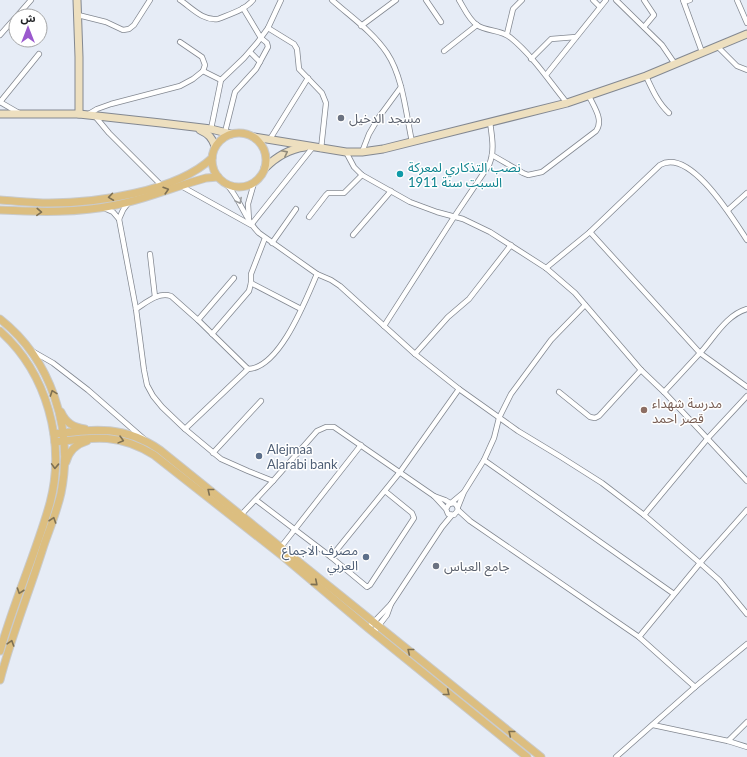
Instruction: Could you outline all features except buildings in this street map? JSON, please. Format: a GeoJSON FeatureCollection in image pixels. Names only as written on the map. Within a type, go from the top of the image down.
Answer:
{"type":"FeatureCollection","features":[{"type":"Feature","properties":{"kind":"main road"},"geometry":{"type":"LineString","coordinates":[[77,0],[79,114]]}},
{"type":"Feature","properties":{"kind":"main road"},"geometry":{"type":"LineString","coordinates":[[0,114],[91,115],[211,129],[228,133],[243,133],[254,137],[321,149],[362,152],[412,142],[567,103],[646,76],[747,34]]}},
{"type":"Feature","properties":{"kind":"main road"},"geometry":{"type":"LineString","coordinates":[[194,128],[207,133],[212,138],[215,146]]}},
{"type":"Feature","properties":{"kind":"main road"},"geometry":{"type":"LineString","coordinates":[[228,133],[215,146],[212,165],[218,178],[226,184],[240,187],[254,183],[259,179],[265,168],[288,151],[311,147]]}},
{"type":"Feature","properties":{"kind":"main road"},"geometry":{"type":"LineString","coordinates":[[254,137],[263,147],[266,154],[265,168]]}},
{"type":"Feature","properties":{"kind":"main road"},"geometry":{"type":"LineString","coordinates":[[0,200],[50,203],[120,196],[161,185],[193,172],[203,167],[212,158]]}},
{"type":"Feature","properties":{"kind":"main road"},"geometry":{"type":"LineString","coordinates":[[2,210],[47,212],[79,211],[104,208],[129,202],[206,178],[218,178]]}},
{"type":"Feature","properties":{"kind":"main road"},"geometry":{"type":"LineString","coordinates":[[0,319],[7,324],[30,351],[46,374],[64,418],[70,425],[132,435],[146,441],[160,450],[541,757]]}},
{"type":"Feature","properties":{"kind":"main road"},"geometry":{"type":"LineString","coordinates":[[0,331],[20,351],[37,379],[49,407],[54,438],[55,476],[50,503],[0,651]]}},
{"type":"Feature","properties":{"kind":"main road"},"geometry":{"type":"LineString","coordinates":[[58,405],[63,437],[64,476]]}},
{"type":"Feature","properties":{"kind":"main road"},"geometry":{"type":"LineString","coordinates":[[54,438],[107,430]]}},
{"type":"Feature","properties":{"kind":"main road"},"geometry":{"type":"LineString","coordinates":[[63,437],[116,438],[127,441],[154,455],[285,558],[370,630],[527,757]]}},
{"type":"Feature","properties":{"kind":"main road"},"geometry":{"type":"LineString","coordinates":[[0,680],[15,631],[56,512],[67,459],[74,446],[80,442],[102,437]]}},
{"type":"Feature","properties":{"kind":"main road"},"geometry":{"type":"LineString","coordinates":[[476,716],[482,709]]}},
{"type":"Feature","properties":{"kind":"street"},"geometry":{"type":"LineString","coordinates":[[24,8],[31,0]]}},
{"type":"Feature","properties":{"kind":"street"},"geometry":{"type":"LineString","coordinates":[[78,15],[106,22],[120,29],[126,30],[134,26],[150,0]]}},
{"type":"Feature","properties":{"kind":"street"},"geometry":{"type":"LineString","coordinates":[[180,0],[200,15],[214,19],[218,19],[243,8],[250,4],[253,0]]}},
{"type":"Feature","properties":{"kind":"street"},"geometry":{"type":"LineString","coordinates":[[211,129],[221,80],[250,52],[261,38],[268,28],[281,0]]}},
{"type":"Feature","properties":{"kind":"street"},"geometry":{"type":"LineString","coordinates":[[332,0],[378,41],[387,53],[401,87],[412,142]]}},
{"type":"Feature","properties":{"kind":"street"},"geometry":{"type":"LineString","coordinates":[[361,26],[396,0]]}},
{"type":"Feature","properties":{"kind":"street"},"geometry":{"type":"LineString","coordinates":[[426,0],[441,22]]}},
{"type":"Feature","properties":{"kind":"street"},"geometry":{"type":"LineString","coordinates":[[459,0],[477,25],[507,34],[546,75],[567,103]]}},
{"type":"Feature","properties":{"kind":"street"},"geometry":{"type":"LineString","coordinates":[[507,34],[513,9],[522,0]]}},
{"type":"Feature","properties":{"kind":"street"},"geometry":{"type":"LineString","coordinates":[[593,0],[600,7]]}},
{"type":"Feature","properties":{"kind":"street"},"geometry":{"type":"LineString","coordinates":[[546,75],[606,0]]}},
{"type":"Feature","properties":{"kind":"street"},"geometry":{"type":"LineString","coordinates":[[616,0],[662,45],[675,64]]}},
{"type":"Feature","properties":{"kind":"street"},"geometry":{"type":"LineString","coordinates":[[644,0],[654,16],[644,27]]}},
{"type":"Feature","properties":{"kind":"street"},"geometry":{"type":"LineString","coordinates":[[690,0],[683,1],[702,52]]}},
{"type":"Feature","properties":{"kind":"street"},"geometry":{"type":"LineString","coordinates":[[737,0],[747,23]]}},
{"type":"Feature","properties":{"kind":"street"},"geometry":{"type":"LineString","coordinates":[[228,133],[235,92],[260,62],[268,47],[267,43],[261,38],[243,8]]}},
{"type":"Feature","properties":{"kind":"street"},"geometry":{"type":"LineString","coordinates":[[444,51],[477,25]]}},
{"type":"Feature","properties":{"kind":"street"},"geometry":{"type":"LineString","coordinates":[[0,35],[8,26]]}},
{"type":"Feature","properties":{"kind":"street"},"geometry":{"type":"LineString","coordinates":[[268,28],[294,44],[297,50],[299,69],[324,97],[326,104],[321,149]]}},
{"type":"Feature","properties":{"kind":"street"},"geometry":{"type":"LineString","coordinates":[[532,59],[551,39],[576,37]]}},
{"type":"Feature","properties":{"kind":"street"},"geometry":{"type":"LineString","coordinates":[[161,185],[91,115],[97,109],[111,104],[180,86],[193,79],[203,71],[205,65],[202,57],[180,42]]}},
{"type":"Feature","properties":{"kind":"street"},"geometry":{"type":"LineString","coordinates":[[717,46],[738,66],[746,70]]}},
{"type":"Feature","properties":{"kind":"street"},"geometry":{"type":"LineString","coordinates":[[250,52],[260,62]]}},
{"type":"Feature","properties":{"kind":"street"},"geometry":{"type":"LineString","coordinates":[[22,115],[0,102],[39,54]]}},
{"type":"Feature","properties":{"kind":"street"},"geometry":{"type":"LineString","coordinates":[[203,71],[221,80]]}},
{"type":"Feature","properties":{"kind":"street"},"geometry":{"type":"LineString","coordinates":[[646,76],[657,99],[663,108],[669,113]]}},
{"type":"Feature","properties":{"kind":"street"},"geometry":{"type":"LineString","coordinates":[[270,139],[308,78]]}},
{"type":"Feature","properties":{"kind":"street"},"geometry":{"type":"LineString","coordinates":[[362,152],[372,128],[401,87]]}},
{"type":"Feature","properties":{"kind":"street"},"geometry":{"type":"LineString","coordinates":[[492,155],[528,175],[542,172],[596,132],[600,120],[588,96]]}},
{"type":"Feature","properties":{"kind":"street"},"geometry":{"type":"LineString","coordinates":[[384,326],[454,217],[487,169],[492,155],[493,141],[490,122]]}},
{"type":"Feature","properties":{"kind":"street"},"geometry":{"type":"LineString","coordinates":[[250,223],[311,147]]}},
{"type":"Feature","properties":{"kind":"street"},"geometry":{"type":"LineString","coordinates":[[346,152],[352,163],[362,175],[410,202],[463,219],[484,228],[546,268],[575,293],[641,370],[708,438],[747,481]]}},
{"type":"Feature","properties":{"kind":"street"},"geometry":{"type":"LineString","coordinates":[[546,268],[590,232],[660,165],[668,162],[680,163],[691,170],[728,210],[747,240]]}},
{"type":"Feature","properties":{"kind":"street"},"geometry":{"type":"LineString","coordinates":[[309,216],[326,194],[344,193],[362,175]]}},
{"type":"Feature","properties":{"kind":"street"},"geometry":{"type":"LineString","coordinates":[[250,223],[248,204],[254,183]]}},
{"type":"Feature","properties":{"kind":"street"},"geometry":{"type":"LineString","coordinates":[[226,184],[237,197],[250,223],[265,238],[317,274],[340,286],[415,354],[458,389],[518,432],[602,483],[644,515],[719,580],[747,614]]}},
{"type":"Feature","properties":{"kind":"street"},"geometry":{"type":"LineString","coordinates":[[181,186],[250,223]]}},
{"type":"Feature","properties":{"kind":"street"},"geometry":{"type":"LineString","coordinates":[[353,235],[391,191]]}},
{"type":"Feature","properties":{"kind":"street"},"geometry":{"type":"LineString","coordinates":[[728,210],[747,193]]}},
{"type":"Feature","properties":{"kind":"street"},"geometry":{"type":"LineString","coordinates":[[119,219],[129,202]]}},
{"type":"Feature","properties":{"kind":"street"},"geometry":{"type":"LineString","coordinates":[[104,208],[113,212],[119,219],[136,309],[144,370],[147,385],[153,396],[185,429],[213,453],[233,465],[273,481]]}},
{"type":"Feature","properties":{"kind":"street"},"geometry":{"type":"LineString","coordinates":[[272,243],[296,209]]}},
{"type":"Feature","properties":{"kind":"street"},"geometry":{"type":"LineString","coordinates":[[590,232],[700,353],[747,387]]}},
{"type":"Feature","properties":{"kind":"street"},"geometry":{"type":"LineString","coordinates":[[212,334],[249,291],[251,274],[265,238]]}},
{"type":"Feature","properties":{"kind":"street"},"geometry":{"type":"LineString","coordinates":[[415,354],[448,317],[469,299],[511,245]]}},
{"type":"Feature","properties":{"kind":"street"},"geometry":{"type":"LineString","coordinates":[[150,254],[155,297]]}},
{"type":"Feature","properties":{"kind":"street"},"geometry":{"type":"LineString","coordinates":[[185,429],[248,369],[257,368],[277,350],[285,339],[301,309],[317,274]]}},
{"type":"Feature","properties":{"kind":"street"},"geometry":{"type":"LineString","coordinates":[[198,320],[234,278]]}},
{"type":"Feature","properties":{"kind":"street"},"geometry":{"type":"LineString","coordinates":[[251,284],[301,309]]}},
{"type":"Feature","properties":{"kind":"street"},"geometry":{"type":"LineString","coordinates":[[136,309],[155,297],[166,294],[171,296],[248,369]]}},
{"type":"Feature","properties":{"kind":"street"},"geometry":{"type":"LineString","coordinates":[[370,630],[387,615],[391,604],[442,527],[458,509],[464,492],[484,460],[494,438],[498,418],[511,394],[551,340],[585,305]]}},
{"type":"Feature","properties":{"kind":"street"},"geometry":{"type":"LineString","coordinates":[[664,392],[728,320],[740,311],[747,309]]}},
{"type":"Feature","properties":{"kind":"street"},"geometry":{"type":"LineString","coordinates":[[30,351],[53,363],[130,426],[146,441]]}},
{"type":"Feature","properties":{"kind":"street"},"geometry":{"type":"LineString","coordinates":[[559,392],[590,417],[595,418],[600,416],[641,370]]}},
{"type":"Feature","properties":{"kind":"street"},"geometry":{"type":"LineString","coordinates":[[331,557],[400,472],[458,389]]}},
{"type":"Feature","properties":{"kind":"street"},"geometry":{"type":"LineString","coordinates":[[644,515],[708,438],[747,396]]}},
{"type":"Feature","properties":{"kind":"street"},"geometry":{"type":"LineString","coordinates":[[213,453],[261,401]]}},
{"type":"Feature","properties":{"kind":"street"},"geometry":{"type":"LineString","coordinates":[[241,516],[320,429],[334,427],[434,496],[446,510],[453,515],[470,521]]}},
{"type":"Feature","properties":{"kind":"street"},"geometry":{"type":"LineString","coordinates":[[281,547],[361,445]]}},
{"type":"Feature","properties":{"kind":"street"},"geometry":{"type":"LineString","coordinates":[[484,460],[674,594]]}},
{"type":"Feature","properties":{"kind":"street"},"geometry":{"type":"LineString","coordinates":[[256,500],[331,557],[367,587],[370,585],[414,518],[412,513],[385,491]]}},
{"type":"Feature","properties":{"kind":"street"},"geometry":{"type":"LineString","coordinates":[[442,527],[447,505],[464,492]]}},
{"type":"Feature","properties":{"kind":"street"},"geometry":{"type":"LineString","coordinates":[[434,496],[456,504],[458,509],[470,521],[639,637],[696,687]]}},
{"type":"Feature","properties":{"kind":"street"},"geometry":{"type":"LineString","coordinates":[[639,637],[700,563],[747,510]]}},
{"type":"Feature","properties":{"kind":"street"},"geometry":{"type":"LineString","coordinates":[[616,757],[747,644]]}},
{"type":"Feature","properties":{"kind":"street"},"geometry":{"type":"LineString","coordinates":[[728,741],[747,722]]}},
{"type":"Feature","properties":{"kind":"street"},"geometry":{"type":"LineString","coordinates":[[653,725],[728,741],[747,747]]}},
{"type":"Feature","properties":{"kind":"place","name":"مسجد الدخيل"},"geometry":{"type":"Point","coordinates":[341,118]}},
{"type":"Feature","properties":{"kind":"place","name":"نصب التذكاري لمعركة السبت سنة 1911"},"geometry":{"type":"Point","coordinates":[400,174]}},
{"type":"Feature","properties":{"kind":"place","name":"مدرسة شهداء قصر احمد"},"geometry":{"type":"Point","coordinates":[644,410]}},
{"type":"Feature","properties":{"kind":"place","name":"Alejmaa Alarabi bank"},"geometry":{"type":"Point","coordinates":[259,456]}},
{"type":"Feature","properties":{"kind":"place","name":"مصرف الاجماع العربي"},"geometry":{"type":"Point","coordinates":[366,557]}},
{"type":"Feature","properties":{"kind":"place","name":"جامع العباس"},"geometry":{"type":"Point","coordinates":[436,566]}}]}
